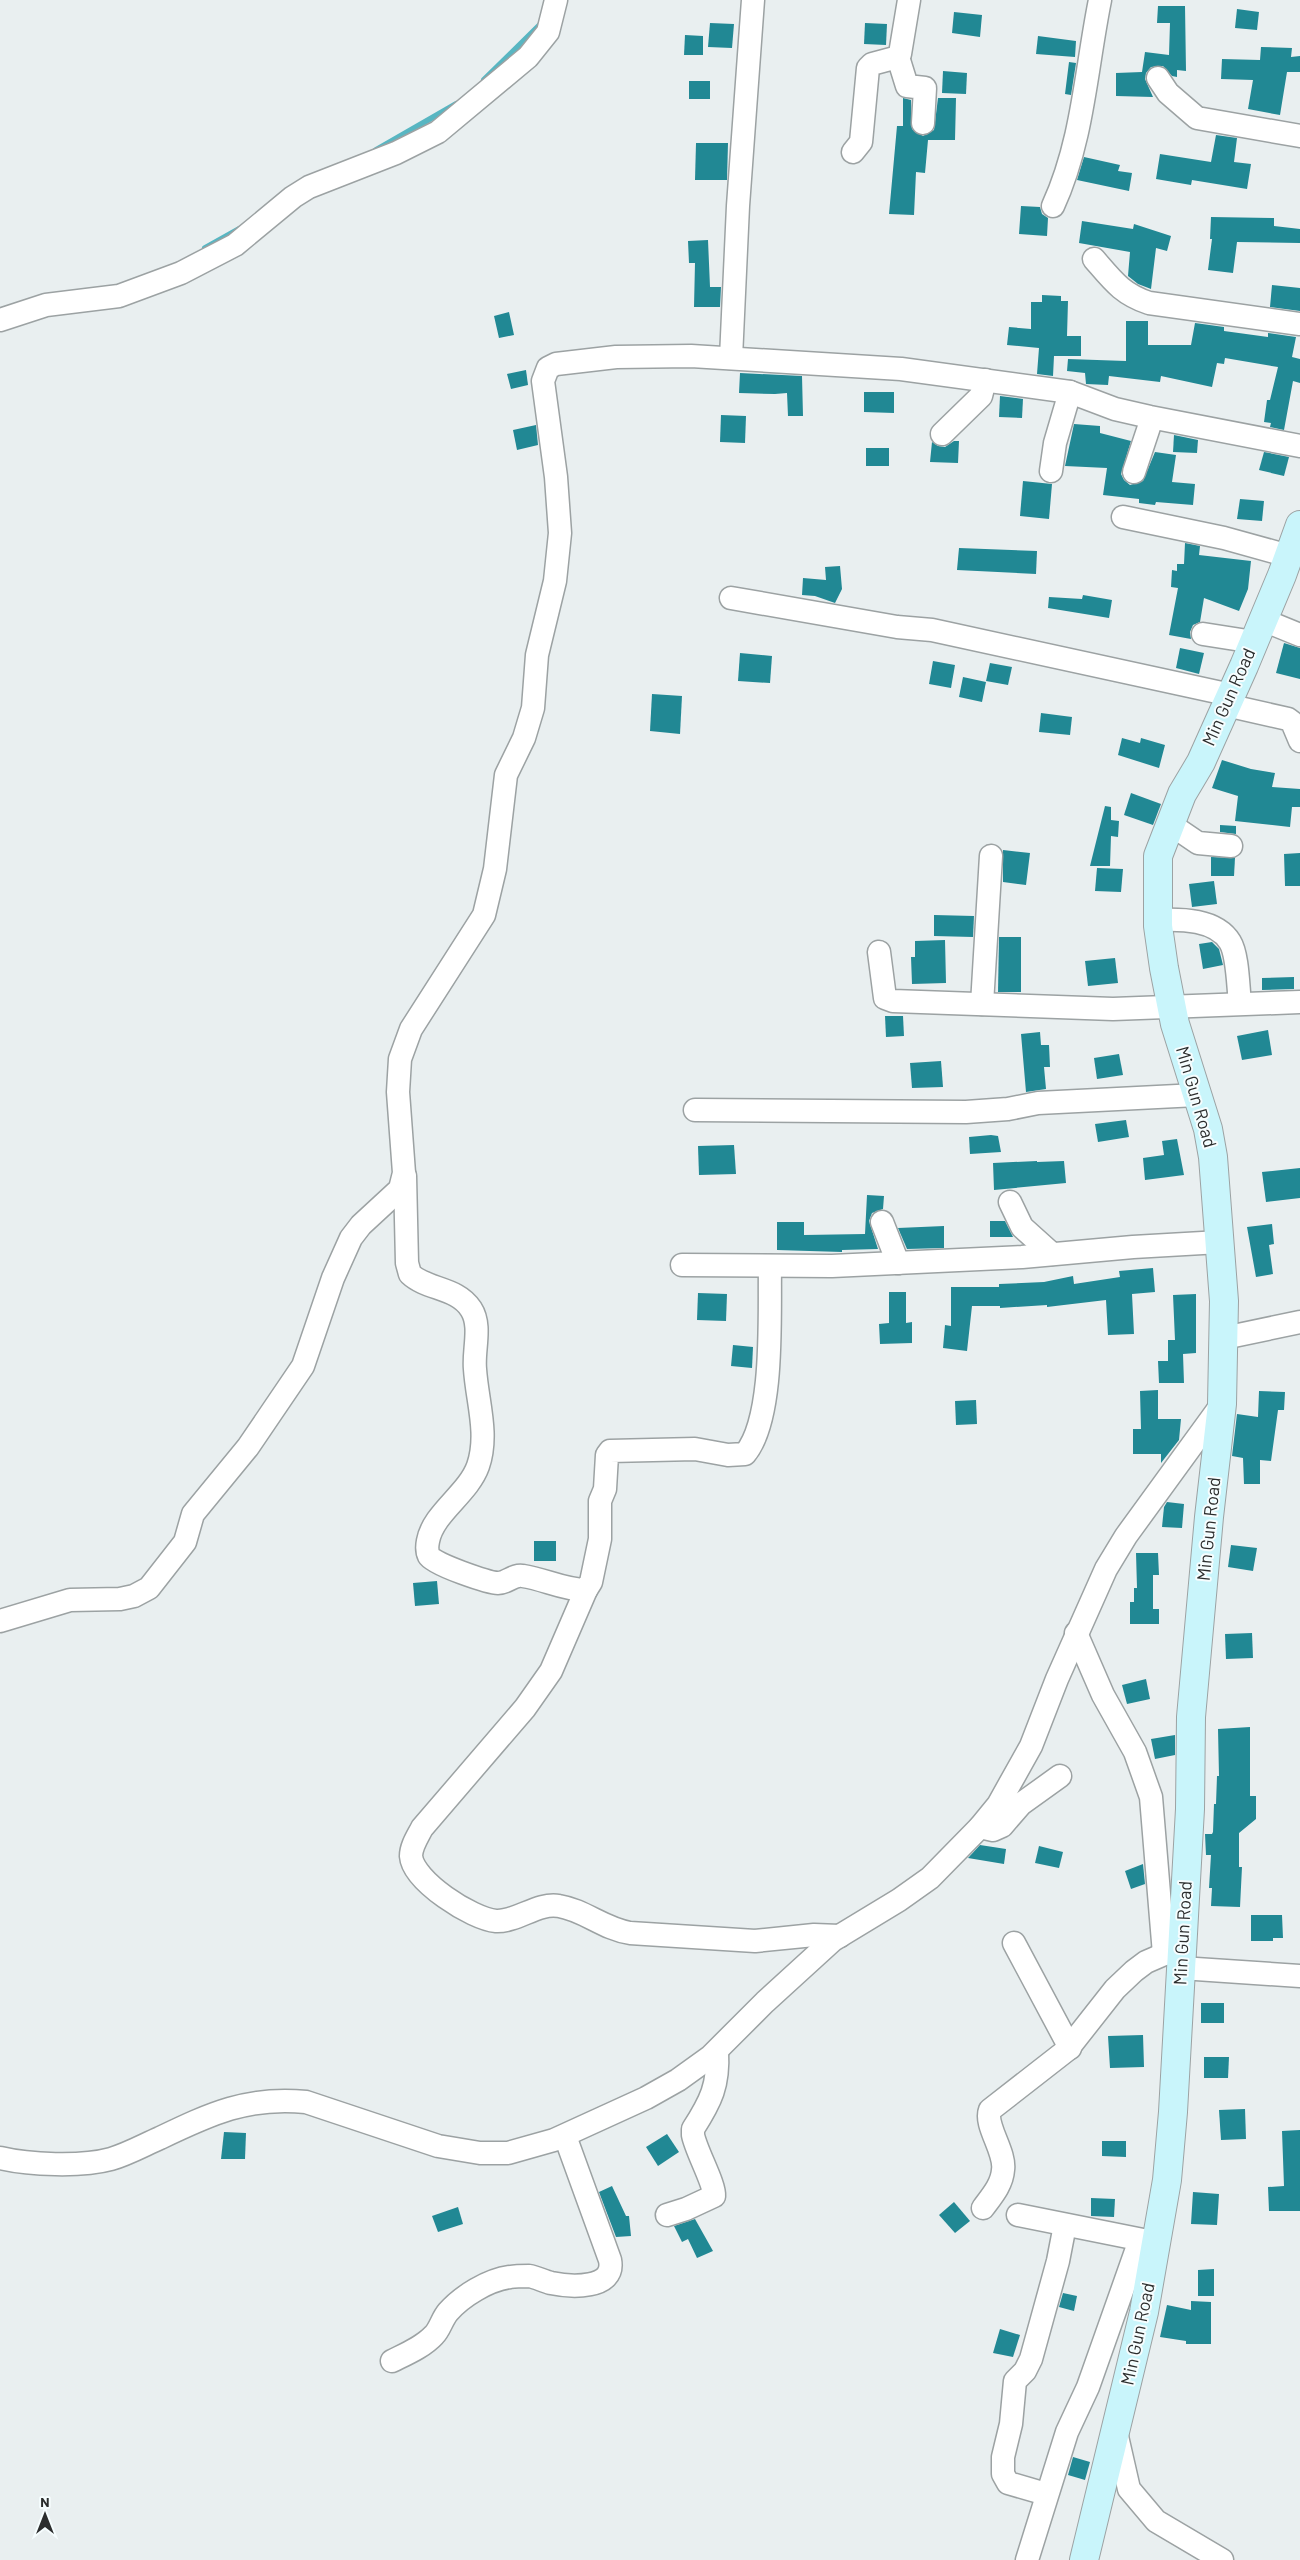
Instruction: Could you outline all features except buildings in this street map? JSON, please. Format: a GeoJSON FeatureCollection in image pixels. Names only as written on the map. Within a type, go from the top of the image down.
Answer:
{"type":"FeatureCollection","features":[{"type":"Feature","properties":{"kind":"street"},"geometry":{"type":"LineString","coordinates":[[0,320],[46,305],[119,296],[181,273],[235,245],[292,197],[309,187],[396,153],[438,132],[528,57],[548,32],[556,0]]}},
{"type":"Feature","properties":{"kind":"street"},"geometry":{"type":"LineString","coordinates":[[731,358],[738,206],[753,0]]}},
{"type":"Feature","properties":{"kind":"street"},"geometry":{"type":"LineString","coordinates":[[909,0],[898,57],[906,86],[925,88],[923,123]]}},
{"type":"Feature","properties":{"kind":"street"},"geometry":{"type":"LineString","coordinates":[[1052,206],[1062,187],[1085,100],[1092,39],[1100,0]]}},
{"type":"Feature","properties":{"kind":"street"},"geometry":{"type":"LineString","coordinates":[[853,152],[861,142],[868,68],[872,64],[898,57]]}},
{"type":"Feature","properties":{"kind":"street"},"geometry":{"type":"LineString","coordinates":[[1158,78],[1168,93],[1197,118],[1300,136]]}},
{"type":"Feature","properties":{"kind":"street"},"geometry":{"type":"LineString","coordinates":[[1094,259],[1120,290],[1131,297],[1149,303],[1300,324]]}},
{"type":"Feature","properties":{"kind":"street"},"geometry":{"type":"LineString","coordinates":[[586,1590],[520,1575],[506,1582],[493,1583],[442,1565],[429,1557],[428,1540],[432,1532],[446,1511],[464,1491],[478,1467],[483,1431],[474,1368],[476,1332],[474,1316],[465,1303],[456,1295],[418,1280],[410,1274],[407,1263],[404,1173],[398,1092],[400,1059],[411,1029],[484,915],[495,869],[506,775],[524,738],[530,719],[537,655],[555,581],[560,534],[556,477],[544,373],[556,364],[616,357],[731,358],[849,364],[1070,392],[1115,409],[1152,418],[1300,446]]}},
{"type":"Feature","properties":{"kind":"street"},"geometry":{"type":"LineString","coordinates":[[942,434],[981,396],[985,380]]}},
{"type":"Feature","properties":{"kind":"street"},"geometry":{"type":"LineString","coordinates":[[1051,472],[1055,443],[1070,392]]}},
{"type":"Feature","properties":{"kind":"street"},"geometry":{"type":"LineString","coordinates":[[1134,472],[1152,418]]}},
{"type":"Feature","properties":{"kind":"street"},"geometry":{"type":"LineString","coordinates":[[1123,518],[1224,538],[1289,556]]}},
{"type":"Feature","properties":{"kind":"street","name":"Min Gun Road"},"geometry":{"type":"LineString","coordinates":[[1084,2560],[1144,2312],[1148,2241],[1166,2180],[1173,2116],[1176,1956],[1190,1809],[1191,1717],[1209,1517],[1222,1404],[1224,1301],[1213,1156],[1208,1129],[1172,1008],[1158,920],[1158,856],[1170,824],[1258,631],[1300,524]]}},
{"type":"Feature","properties":{"kind":"street"},"geometry":{"type":"LineString","coordinates":[[731,598],[897,627],[932,630],[1228,700],[1288,719],[1292,722],[1300,741]]}},
{"type":"Feature","properties":{"kind":"street"},"geometry":{"type":"LineString","coordinates":[[1202,634],[1258,631],[1300,635]]}},
{"type":"Feature","properties":{"kind":"street"},"geometry":{"type":"LineString","coordinates":[[1170,824],[1198,843],[1231,846]]}},
{"type":"Feature","properties":{"kind":"street"},"geometry":{"type":"LineString","coordinates":[[982,1004],[991,856]]}},
{"type":"Feature","properties":{"kind":"street"},"geometry":{"type":"LineString","coordinates":[[1158,920],[1193,921],[1219,932],[1230,942],[1236,965],[1240,1003]]}},
{"type":"Feature","properties":{"kind":"street"},"geometry":{"type":"LineString","coordinates":[[879,952],[884,994],[887,1000],[1113,1009],[1300,1002]]}},
{"type":"Feature","properties":{"kind":"street"},"geometry":{"type":"LineString","coordinates":[[695,1110],[966,1112],[1008,1109],[1038,1103],[1197,1095]]}},
{"type":"Feature","properties":{"kind":"street"},"geometry":{"type":"LineString","coordinates":[[0,1620],[70,1600],[120,1599],[134,1596],[149,1588],[162,1574],[185,1542],[193,1514],[248,1447],[296,1378],[315,1335],[333,1278],[351,1238],[362,1225],[394,1196],[400,1188],[404,1173]]}},
{"type":"Feature","properties":{"kind":"street"},"geometry":{"type":"LineString","coordinates":[[1010,1202],[1022,1227],[1052,1254]]}},
{"type":"Feature","properties":{"kind":"street"},"geometry":{"type":"LineString","coordinates":[[882,1222],[898,1263]]}},
{"type":"Feature","properties":{"kind":"street"},"geometry":{"type":"LineString","coordinates":[[682,1265],[770,1266],[898,1263],[1220,1242]]}},
{"type":"Feature","properties":{"kind":"street"},"geometry":{"type":"LineString","coordinates":[[770,1266],[767,1395],[748,1451],[738,1456],[695,1449],[614,1450],[608,1452],[605,1489],[600,1501],[600,1539],[591,1582],[551,1671],[525,1708],[422,1828],[411,1855],[418,1874],[438,1892],[472,1912],[497,1921],[556,1905],[611,1929],[630,1933],[755,1941],[814,1935],[840,1936]]}},
{"type":"Feature","properties":{"kind":"street"},"geometry":{"type":"LineString","coordinates":[[1224,1338],[1300,1322]]}},
{"type":"Feature","properties":{"kind":"street"},"geometry":{"type":"LineString","coordinates":[[0,2158],[62,2163],[108,2160],[211,2114],[260,2101],[306,2102],[438,2146],[480,2153],[508,2153],[529,2149],[565,2136],[646,2098],[678,2080],[717,2051],[765,2002],[840,1936],[899,1900],[930,1878],[980,1827],[998,1805],[1031,1746],[1076,1634],[1106,1569],[1126,1536],[1222,1404]]}},
{"type":"Feature","properties":{"kind":"street"},"geometry":{"type":"LineString","coordinates":[[1076,1634],[1104,1695],[1140,1765],[1151,1797],[1176,1956]]}},
{"type":"Feature","properties":{"kind":"street"},"geometry":{"type":"LineString","coordinates":[[980,1827],[993,1830],[1002,1826],[1022,1804],[1060,1776]]}},
{"type":"Feature","properties":{"kind":"street"},"geometry":{"type":"LineString","coordinates":[[1014,1943],[1070,2048]]}},
{"type":"Feature","properties":{"kind":"street"},"geometry":{"type":"LineString","coordinates":[[983,2208],[1000,2183],[1004,2171],[1002,2157],[989,2118],[990,2110],[1070,2048],[1115,1990],[1146,1962],[1176,1956],[1300,1976]]}},
{"type":"Feature","properties":{"kind":"street"},"geometry":{"type":"LineString","coordinates":[[667,2215],[686,2209],[714,2196],[714,2190],[693,2135],[693,2129],[713,2094],[718,2073],[717,2051]]}},
{"type":"Feature","properties":{"kind":"street"},"geometry":{"type":"LineString","coordinates":[[392,2362],[429,2340],[436,2333],[449,2311],[466,2296],[499,2280],[510,2276],[530,2276],[563,2285],[591,2284],[599,2282],[611,2271],[610,2260],[565,2136]]}},
{"type":"Feature","properties":{"kind":"street"},"geometry":{"type":"LineString","coordinates":[[1018,2215],[1148,2241],[1088,2387],[1066,2432],[1026,2560]]}},
{"type":"Feature","properties":{"kind":"street"},"geometry":{"type":"LineString","coordinates":[[1046,2494],[1008,2483],[1002,2474],[1002,2457],[1012,2415],[1015,2381],[1025,2372],[1031,2360],[1058,2261],[1065,2225]]}},
{"type":"Feature","properties":{"kind":"street"},"geometry":{"type":"LineString","coordinates":[[1116,2431],[1129,2489],[1156,2521],[1222,2560]]}},
{"type":"Feature","properties":{"kind":"waterway"},"geometry":{"type":"LineString","coordinates":[[484,80],[543,22]]}},
{"type":"Feature","properties":{"kind":"waterway"},"geometry":{"type":"LineString","coordinates":[[376,150],[456,104]]}},
{"type":"Feature","properties":{"kind":"waterway"},"geometry":{"type":"LineString","coordinates":[[205,248],[239,229]]}}]}
